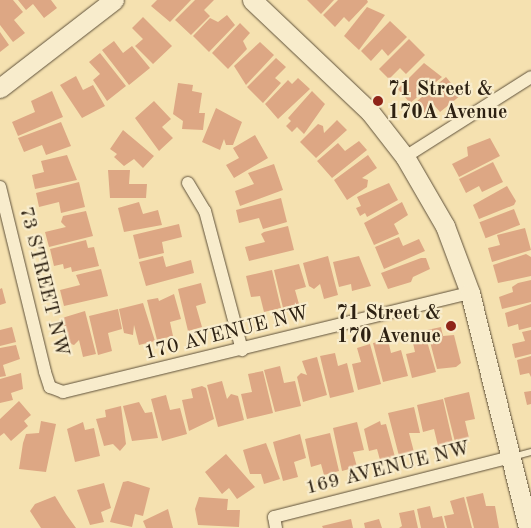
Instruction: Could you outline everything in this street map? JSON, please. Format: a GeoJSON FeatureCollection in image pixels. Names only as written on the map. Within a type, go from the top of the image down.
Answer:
{"type":"FeatureCollection","features":[{"type":"Feature","properties":{"kind":"street"},"geometry":{"type":"LineString","coordinates":[[0,88],[114,0]]}},
{"type":"Feature","properties":{"kind":"street"},"geometry":{"type":"LineString","coordinates":[[252,0],[370,112],[405,157],[445,226],[470,293],[528,528]]}},
{"type":"Feature","properties":{"kind":"street"},"geometry":{"type":"LineString","coordinates":[[405,157],[531,76]]}},
{"type":"Feature","properties":{"kind":"street"},"geometry":{"type":"LineString","coordinates":[[188,183],[205,211],[242,350]]}},
{"type":"Feature","properties":{"kind":"street","name":"73 STREET NW"},"geometry":{"type":"LineString","coordinates":[[0,187],[50,386]]}},
{"type":"Feature","properties":{"kind":"street","name":"170 AVENUE NW"},"geometry":{"type":"LineString","coordinates":[[50,386],[63,392],[84,389],[470,293]]}},
{"type":"Feature","properties":{"kind":"street","name":"169 AVENUE NW"},"geometry":{"type":"LineString","coordinates":[[275,522],[511,457]]}},
{"type":"Feature","properties":{"kind":"lane"},"geometry":{"type":"LineString","coordinates":[[511,457],[531,452]]}},
{"type":"Feature","properties":{"kind":"building"},"geometry":{"type":"Polygon","coordinates":[[[0,0],[13,0],[23,12],[14,20],[25,33],[13,42],[0,25],[0,0]]]}},
{"type":"Feature","properties":{"kind":"building"},"geometry":{"type":"Polygon","coordinates":[[[18,0],[51,0],[57,8],[44,18],[33,4],[26,10],[18,0]]]}},
{"type":"Feature","properties":{"kind":"building"},"geometry":{"type":"Polygon","coordinates":[[[157,0],[191,0],[170,22],[151,6],[157,0]]]}},
{"type":"Feature","properties":{"kind":"building"},"geometry":{"type":"Polygon","coordinates":[[[195,0],[214,0],[204,10],[210,16],[191,35],[175,20],[195,0]]]}},
{"type":"Feature","properties":{"kind":"building"},"geometry":{"type":"Polygon","coordinates":[[[307,0],[334,0],[321,14],[307,0]]]}},
{"type":"Feature","properties":{"kind":"building"},"geometry":{"type":"Polygon","coordinates":[[[338,0],[367,0],[368,2],[349,22],[344,17],[335,27],[323,15],[338,0]]]}},
{"type":"Feature","properties":{"kind":"building"},"geometry":{"type":"Polygon","coordinates":[[[367,7],[385,15],[359,50],[344,36],[367,7]]]}},
{"type":"Feature","properties":{"kind":"building"},"geometry":{"type":"Polygon","coordinates":[[[227,15],[235,25],[209,52],[193,36],[210,18],[218,22],[227,15]]]}},
{"type":"Feature","properties":{"kind":"building"},"geometry":{"type":"Polygon","coordinates":[[[143,17],[172,46],[153,64],[135,46],[143,39],[132,28],[143,17]]]}},
{"type":"Feature","properties":{"kind":"building"},"geometry":{"type":"Polygon","coordinates":[[[390,21],[407,37],[388,56],[382,49],[371,61],[361,51],[390,21]]]}},
{"type":"Feature","properties":{"kind":"building"},"geometry":{"type":"Polygon","coordinates":[[[240,23],[250,33],[243,41],[247,49],[228,69],[212,53],[240,23]]]}},
{"type":"Feature","properties":{"kind":"building"},"geometry":{"type":"Polygon","coordinates":[[[0,32],[9,45],[0,52],[0,32]]]}},
{"type":"Feature","properties":{"kind":"building"},"geometry":{"type":"Polygon","coordinates":[[[409,39],[425,55],[406,74],[400,68],[389,79],[379,69],[409,39]]]}},
{"type":"Feature","properties":{"kind":"building"},"geometry":{"type":"Polygon","coordinates":[[[114,41],[123,53],[132,46],[150,68],[129,85],[102,50],[114,41]]]}},
{"type":"Feature","properties":{"kind":"building"},"geometry":{"type":"Polygon","coordinates":[[[260,42],[274,55],[246,85],[234,66],[260,42]]]}},
{"type":"Feature","properties":{"kind":"building"},"geometry":{"type":"Polygon","coordinates":[[[100,53],[126,86],[107,101],[93,80],[100,74],[89,62],[100,53]]]}},
{"type":"Feature","properties":{"kind":"building"},"geometry":{"type":"Polygon","coordinates":[[[276,58],[286,67],[275,78],[281,83],[263,103],[247,87],[276,58]]]}},
{"type":"Feature","properties":{"kind":"building"},"geometry":{"type":"Polygon","coordinates":[[[424,63],[442,77],[410,103],[398,89],[424,63]]]}},
{"type":"Feature","properties":{"kind":"building"},"geometry":{"type":"Polygon","coordinates":[[[76,76],[83,90],[93,85],[105,106],[82,118],[60,85],[76,76]]]}},
{"type":"Feature","properties":{"kind":"building"},"geometry":{"type":"Polygon","coordinates":[[[446,77],[461,95],[440,112],[434,105],[420,116],[411,106],[446,77]]]}},
{"type":"Feature","properties":{"kind":"building"},"geometry":{"type":"Polygon","coordinates":[[[298,78],[310,89],[278,119],[265,104],[288,80],[292,84],[298,78]]]}},
{"type":"Feature","properties":{"kind":"building"},"geometry":{"type":"Polygon","coordinates":[[[178,83],[193,85],[192,91],[202,93],[199,113],[205,113],[203,130],[182,129],[183,121],[173,114],[178,83]]]}},
{"type":"Feature","properties":{"kind":"building"},"geometry":{"type":"Polygon","coordinates":[[[52,91],[63,117],[18,136],[12,122],[35,112],[31,101],[52,91]]]}},
{"type":"Feature","properties":{"kind":"building"},"geometry":{"type":"Polygon","coordinates":[[[312,91],[325,104],[304,134],[297,127],[292,132],[286,126],[291,121],[288,118],[312,91]]]}},
{"type":"Feature","properties":{"kind":"building"},"geometry":{"type":"Polygon","coordinates":[[[154,101],[171,119],[162,127],[173,138],[159,151],[135,118],[154,101]]]}},
{"type":"Feature","properties":{"kind":"building"},"geometry":{"type":"Polygon","coordinates":[[[216,108],[242,122],[233,145],[226,145],[224,139],[220,150],[202,142],[216,108]]]}},
{"type":"Feature","properties":{"kind":"building"},"geometry":{"type":"Polygon","coordinates":[[[337,120],[347,130],[316,158],[300,142],[318,124],[323,126],[324,133],[337,120]]]}},
{"type":"Feature","properties":{"kind":"building"},"geometry":{"type":"Polygon","coordinates":[[[61,122],[71,146],[46,155],[42,145],[24,152],[18,138],[61,122]]]}},
{"type":"Feature","properties":{"kind":"building"},"geometry":{"type":"Polygon","coordinates":[[[123,130],[154,156],[143,168],[134,159],[124,166],[114,157],[117,154],[110,149],[123,130]]]}},
{"type":"Feature","properties":{"kind":"building"},"geometry":{"type":"Polygon","coordinates":[[[255,135],[268,158],[234,178],[226,165],[239,158],[233,148],[255,135]]]}},
{"type":"Feature","properties":{"kind":"building"},"geometry":{"type":"Polygon","coordinates":[[[490,138],[500,156],[459,177],[452,164],[468,156],[467,147],[490,138]]]}},
{"type":"Feature","properties":{"kind":"building"},"geometry":{"type":"Polygon","coordinates":[[[359,141],[367,150],[332,178],[317,161],[338,143],[345,151],[359,141]]]}},
{"type":"Feature","properties":{"kind":"building"},"geometry":{"type":"Polygon","coordinates":[[[67,155],[77,180],[35,189],[32,175],[44,172],[41,161],[67,155]]]}},
{"type":"Feature","properties":{"kind":"building"},"geometry":{"type":"Polygon","coordinates":[[[368,155],[377,168],[362,178],[368,180],[367,187],[347,200],[334,180],[368,155]]]}},
{"type":"Feature","properties":{"kind":"building"},"geometry":{"type":"Polygon","coordinates":[[[493,162],[503,182],[482,192],[479,186],[466,193],[459,179],[493,162]]]}},
{"type":"Feature","properties":{"kind":"building"},"geometry":{"type":"Polygon","coordinates":[[[274,164],[283,190],[240,206],[235,191],[254,184],[248,173],[274,164]]]}},
{"type":"Feature","properties":{"kind":"building"},"geometry":{"type":"Polygon","coordinates":[[[108,170],[130,170],[129,184],[147,184],[146,198],[110,198],[108,170]]]}},
{"type":"Feature","properties":{"kind":"building"},"geometry":{"type":"Polygon","coordinates":[[[79,182],[85,207],[61,213],[59,202],[39,207],[36,193],[79,182]]]}},
{"type":"Feature","properties":{"kind":"building"},"geometry":{"type":"Polygon","coordinates":[[[389,183],[398,200],[367,217],[365,213],[360,216],[356,208],[361,206],[357,197],[389,183]]]}},
{"type":"Feature","properties":{"kind":"building"},"geometry":{"type":"Polygon","coordinates":[[[507,186],[516,201],[514,205],[479,219],[473,205],[507,186]]]}},
{"type":"Feature","properties":{"kind":"building"},"geometry":{"type":"Polygon","coordinates":[[[281,198],[287,222],[263,229],[259,218],[239,223],[236,210],[281,198]]]}},
{"type":"Feature","properties":{"kind":"building"},"geometry":{"type":"Polygon","coordinates":[[[139,202],[143,214],[158,210],[162,225],[124,232],[118,208],[139,202]]]}},
{"type":"Feature","properties":{"kind":"building"},"geometry":{"type":"Polygon","coordinates":[[[402,202],[408,215],[394,224],[399,234],[374,245],[364,223],[402,202]]]}},
{"type":"Feature","properties":{"kind":"building"},"geometry":{"type":"Polygon","coordinates":[[[514,209],[520,225],[486,238],[479,222],[514,209]]]}},
{"type":"Feature","properties":{"kind":"building"},"geometry":{"type":"Polygon","coordinates":[[[86,211],[93,236],[49,247],[45,232],[66,227],[61,222],[63,216],[86,211]]]}},
{"type":"Feature","properties":{"kind":"building"},"geometry":{"type":"Polygon","coordinates":[[[179,224],[182,237],[162,242],[164,253],[139,259],[133,235],[179,224]]]}},
{"type":"Feature","properties":{"kind":"building"},"geometry":{"type":"Polygon","coordinates":[[[288,226],[294,250],[249,261],[245,247],[265,242],[261,234],[264,232],[288,226]]]}},
{"type":"Feature","properties":{"kind":"building"},"geometry":{"type":"Polygon","coordinates":[[[525,228],[531,250],[492,262],[488,248],[500,245],[497,235],[525,228]]]}},
{"type":"Feature","properties":{"kind":"building"},"geometry":{"type":"Polygon","coordinates":[[[399,237],[403,246],[419,239],[425,251],[384,269],[375,247],[399,237]]]}},
{"type":"Feature","properties":{"kind":"building"},"geometry":{"type":"Polygon","coordinates":[[[86,240],[88,248],[94,247],[99,266],[72,272],[71,267],[64,269],[63,264],[54,266],[50,249],[86,240]]]}},
{"type":"Feature","properties":{"kind":"building"},"geometry":{"type":"Polygon","coordinates":[[[526,254],[531,257],[531,276],[498,283],[493,265],[526,254]]]}},
{"type":"Feature","properties":{"kind":"building"},"geometry":{"type":"Polygon","coordinates":[[[163,256],[166,267],[191,260],[194,273],[146,286],[139,262],[163,256]]]}},
{"type":"Feature","properties":{"kind":"building"},"geometry":{"type":"Polygon","coordinates":[[[328,256],[338,295],[324,299],[320,284],[314,289],[309,286],[303,263],[328,256]]]}},
{"type":"Feature","properties":{"kind":"building"},"geometry":{"type":"Polygon","coordinates":[[[359,256],[371,286],[352,291],[351,284],[339,287],[333,262],[359,256]]]}},
{"type":"Feature","properties":{"kind":"building"},"geometry":{"type":"Polygon","coordinates":[[[421,258],[426,258],[430,269],[413,277],[411,282],[388,289],[381,273],[421,258]]]}},
{"type":"Feature","properties":{"kind":"building"},"geometry":{"type":"Polygon","coordinates":[[[299,264],[306,287],[295,290],[299,304],[283,308],[274,270],[299,264]]]}},
{"type":"Feature","properties":{"kind":"building"},"geometry":{"type":"Polygon","coordinates":[[[101,269],[108,296],[64,306],[60,290],[80,285],[76,275],[101,269]]]}},
{"type":"Feature","properties":{"kind":"building"},"geometry":{"type":"Polygon","coordinates":[[[272,270],[281,308],[264,312],[260,296],[251,297],[246,276],[272,270]]]}},
{"type":"Feature","properties":{"kind":"building"},"geometry":{"type":"Polygon","coordinates":[[[531,280],[531,302],[502,309],[499,297],[513,292],[512,287],[518,283],[531,280]]]}},
{"type":"Feature","properties":{"kind":"building"},"geometry":{"type":"Polygon","coordinates":[[[201,283],[206,303],[196,306],[202,327],[188,331],[178,289],[201,283]]]}},
{"type":"Feature","properties":{"kind":"building"},"geometry":{"type":"Polygon","coordinates":[[[2,288],[6,303],[0,305],[0,289],[2,288]]]}},
{"type":"Feature","properties":{"kind":"building"},"geometry":{"type":"Polygon","coordinates":[[[174,294],[181,319],[170,322],[173,336],[157,340],[147,300],[158,298],[159,301],[174,294]]]}},
{"type":"Feature","properties":{"kind":"building"},"geometry":{"type":"Polygon","coordinates":[[[143,303],[155,341],[139,345],[134,325],[133,335],[124,333],[119,309],[143,303]]]}},
{"type":"Feature","properties":{"kind":"building"},"geometry":{"type":"Polygon","coordinates":[[[531,304],[531,327],[519,330],[518,324],[508,327],[505,313],[531,304]]]}},
{"type":"Feature","properties":{"kind":"building"},"geometry":{"type":"Polygon","coordinates":[[[118,309],[122,329],[108,333],[112,351],[98,355],[89,316],[118,309]]]}},
{"type":"Feature","properties":{"kind":"building"},"geometry":{"type":"Polygon","coordinates":[[[85,311],[96,354],[83,357],[79,340],[74,345],[68,343],[62,318],[85,311]]]}},
{"type":"Feature","properties":{"kind":"building"},"geometry":{"type":"Polygon","coordinates":[[[12,327],[16,342],[0,346],[0,330],[12,327]]]}},
{"type":"Feature","properties":{"kind":"building"},"geometry":{"type":"Polygon","coordinates":[[[441,327],[443,336],[454,335],[461,363],[456,367],[437,369],[427,330],[441,327]]]}},
{"type":"Feature","properties":{"kind":"building"},"geometry":{"type":"Polygon","coordinates":[[[531,330],[531,354],[515,358],[512,344],[525,341],[522,332],[531,330]]]}},
{"type":"Feature","properties":{"kind":"building"},"geometry":{"type":"Polygon","coordinates":[[[424,331],[436,372],[412,378],[406,354],[415,352],[411,334],[424,331]]]}},
{"type":"Feature","properties":{"kind":"building"},"geometry":{"type":"Polygon","coordinates":[[[388,340],[391,353],[401,350],[408,376],[383,382],[373,343],[388,340]]]}},
{"type":"Feature","properties":{"kind":"building"},"geometry":{"type":"Polygon","coordinates":[[[370,344],[381,384],[358,390],[352,364],[361,362],[357,348],[370,344]]]}},
{"type":"Feature","properties":{"kind":"building"},"geometry":{"type":"Polygon","coordinates":[[[16,345],[20,359],[3,365],[6,376],[0,377],[0,348],[16,345]]]}},
{"type":"Feature","properties":{"kind":"building"},"geometry":{"type":"Polygon","coordinates":[[[335,353],[338,366],[347,363],[354,392],[330,398],[320,356],[335,353]]]}},
{"type":"Feature","properties":{"kind":"building"},"geometry":{"type":"Polygon","coordinates":[[[531,356],[531,377],[529,373],[520,375],[517,360],[531,356]]]}},
{"type":"Feature","properties":{"kind":"building"},"geometry":{"type":"Polygon","coordinates":[[[317,357],[327,395],[303,402],[297,377],[301,373],[307,375],[302,361],[317,357]]]}},
{"type":"Feature","properties":{"kind":"building"},"geometry":{"type":"Polygon","coordinates":[[[280,366],[284,383],[295,381],[301,406],[275,412],[264,370],[280,366]]]}},
{"type":"Feature","properties":{"kind":"building"},"geometry":{"type":"Polygon","coordinates":[[[263,371],[273,413],[247,419],[241,394],[252,392],[248,374],[263,371]]]}},
{"type":"Feature","properties":{"kind":"building"},"geometry":{"type":"Polygon","coordinates":[[[21,373],[23,389],[11,393],[13,400],[0,403],[0,379],[21,373]]]}},
{"type":"Feature","properties":{"kind":"building"},"geometry":{"type":"Polygon","coordinates":[[[222,381],[227,399],[231,394],[238,396],[244,420],[218,427],[207,385],[222,381]]]}},
{"type":"Feature","properties":{"kind":"building"},"geometry":{"type":"Polygon","coordinates":[[[202,386],[206,388],[214,419],[189,431],[182,400],[193,398],[191,389],[202,386]]]}},
{"type":"Feature","properties":{"kind":"building"},"geometry":{"type":"Polygon","coordinates":[[[531,391],[531,404],[527,405],[524,392],[531,391]]]}},
{"type":"Feature","properties":{"kind":"building"},"geometry":{"type":"Polygon","coordinates":[[[469,392],[475,419],[465,421],[469,438],[455,442],[444,398],[469,392]]]}},
{"type":"Feature","properties":{"kind":"building"},"geometry":{"type":"Polygon","coordinates":[[[166,395],[170,410],[180,408],[187,434],[162,441],[151,399],[166,395]]]}},
{"type":"Feature","properties":{"kind":"building"},"geometry":{"type":"Polygon","coordinates":[[[443,399],[453,443],[438,446],[434,429],[423,432],[417,405],[443,399]]]}},
{"type":"Feature","properties":{"kind":"building"},"geometry":{"type":"Polygon","coordinates":[[[19,401],[31,415],[24,421],[28,426],[11,441],[4,433],[0,436],[0,419],[19,401]]]}},
{"type":"Feature","properties":{"kind":"building"},"geometry":{"type":"Polygon","coordinates":[[[139,402],[145,413],[152,412],[158,438],[132,441],[123,406],[139,402]]]}},
{"type":"Feature","properties":{"kind":"building"},"geometry":{"type":"Polygon","coordinates":[[[121,406],[126,444],[120,451],[113,444],[104,446],[96,419],[106,417],[105,410],[121,406]]]}},
{"type":"Feature","properties":{"kind":"building"},"geometry":{"type":"Polygon","coordinates":[[[414,407],[420,433],[409,433],[414,452],[399,456],[388,413],[414,407]]]}},
{"type":"Feature","properties":{"kind":"building"},"geometry":{"type":"Polygon","coordinates":[[[41,421],[56,424],[46,472],[19,469],[26,434],[39,433],[41,421]]]}},
{"type":"Feature","properties":{"kind":"building"},"geometry":{"type":"Polygon","coordinates":[[[380,421],[381,425],[386,424],[395,457],[380,460],[377,449],[369,451],[364,429],[380,421]]]}},
{"type":"Feature","properties":{"kind":"building"},"geometry":{"type":"Polygon","coordinates":[[[83,422],[85,430],[94,428],[100,456],[75,462],[67,429],[83,422]]]}},
{"type":"Feature","properties":{"kind":"building"},"geometry":{"type":"Polygon","coordinates":[[[357,422],[364,450],[353,452],[357,467],[342,471],[333,428],[357,422]]]}},
{"type":"Feature","properties":{"kind":"building"},"geometry":{"type":"Polygon","coordinates":[[[330,433],[339,471],[324,475],[321,464],[311,467],[305,439],[330,433]]]}},
{"type":"Feature","properties":{"kind":"building"},"geometry":{"type":"Polygon","coordinates":[[[300,434],[306,458],[294,462],[298,477],[283,481],[273,442],[300,434]]]}},
{"type":"Feature","properties":{"kind":"building"},"geometry":{"type":"Polygon","coordinates":[[[266,443],[280,479],[264,484],[261,474],[250,474],[243,450],[266,443]]]}},
{"type":"Feature","properties":{"kind":"building"},"geometry":{"type":"Polygon","coordinates":[[[226,454],[255,487],[237,499],[229,488],[222,494],[205,472],[226,454]]]}},
{"type":"Feature","properties":{"kind":"building"},"geometry":{"type":"Polygon","coordinates":[[[128,481],[150,488],[143,516],[135,514],[132,527],[110,522],[123,482],[128,481]]]}},
{"type":"Feature","properties":{"kind":"building"},"geometry":{"type":"Polygon","coordinates":[[[104,483],[111,508],[101,512],[104,522],[90,525],[77,490],[104,483]]]}},
{"type":"Feature","properties":{"kind":"building"},"geometry":{"type":"Polygon","coordinates":[[[483,493],[486,506],[495,506],[499,528],[474,528],[466,497],[483,493]]]}},
{"type":"Feature","properties":{"kind":"building"},"geometry":{"type":"Polygon","coordinates":[[[55,496],[76,528],[41,528],[30,511],[35,504],[55,496]]]}},
{"type":"Feature","properties":{"kind":"building"},"geometry":{"type":"Polygon","coordinates":[[[199,497],[228,499],[227,510],[240,510],[239,527],[198,525],[195,509],[199,497]]]}},
{"type":"Feature","properties":{"kind":"building"},"geometry":{"type":"Polygon","coordinates":[[[464,497],[472,528],[447,528],[444,516],[454,514],[450,501],[464,497]]]}},
{"type":"Feature","properties":{"kind":"building"},"geometry":{"type":"Polygon","coordinates":[[[430,506],[433,518],[442,516],[445,528],[421,528],[417,509],[430,506]]]}},
{"type":"Feature","properties":{"kind":"building"},"geometry":{"type":"Polygon","coordinates":[[[168,509],[173,528],[146,528],[143,521],[168,509]]]}},
{"type":"Feature","properties":{"kind":"building"},"geometry":{"type":"Polygon","coordinates":[[[414,510],[418,528],[399,528],[402,526],[399,513],[414,510]]]}},
{"type":"Feature","properties":{"kind":"building"},"geometry":{"type":"Polygon","coordinates":[[[351,519],[353,528],[323,528],[322,526],[351,519]]]}},
{"type":"Feature","properties":{"kind":"building"},"geometry":{"type":"Polygon","coordinates":[[[379,519],[382,528],[365,528],[364,523],[379,519]]]}},
{"type":"Feature","properties":{"kind":"place","name":"71 Street & 170A Avenue"},"geometry":{"type":"Point","coordinates":[378,101]}},
{"type":"Feature","properties":{"kind":"place","name":"71 Street & 170 Avenue"},"geometry":{"type":"Point","coordinates":[451,326]}}]}
